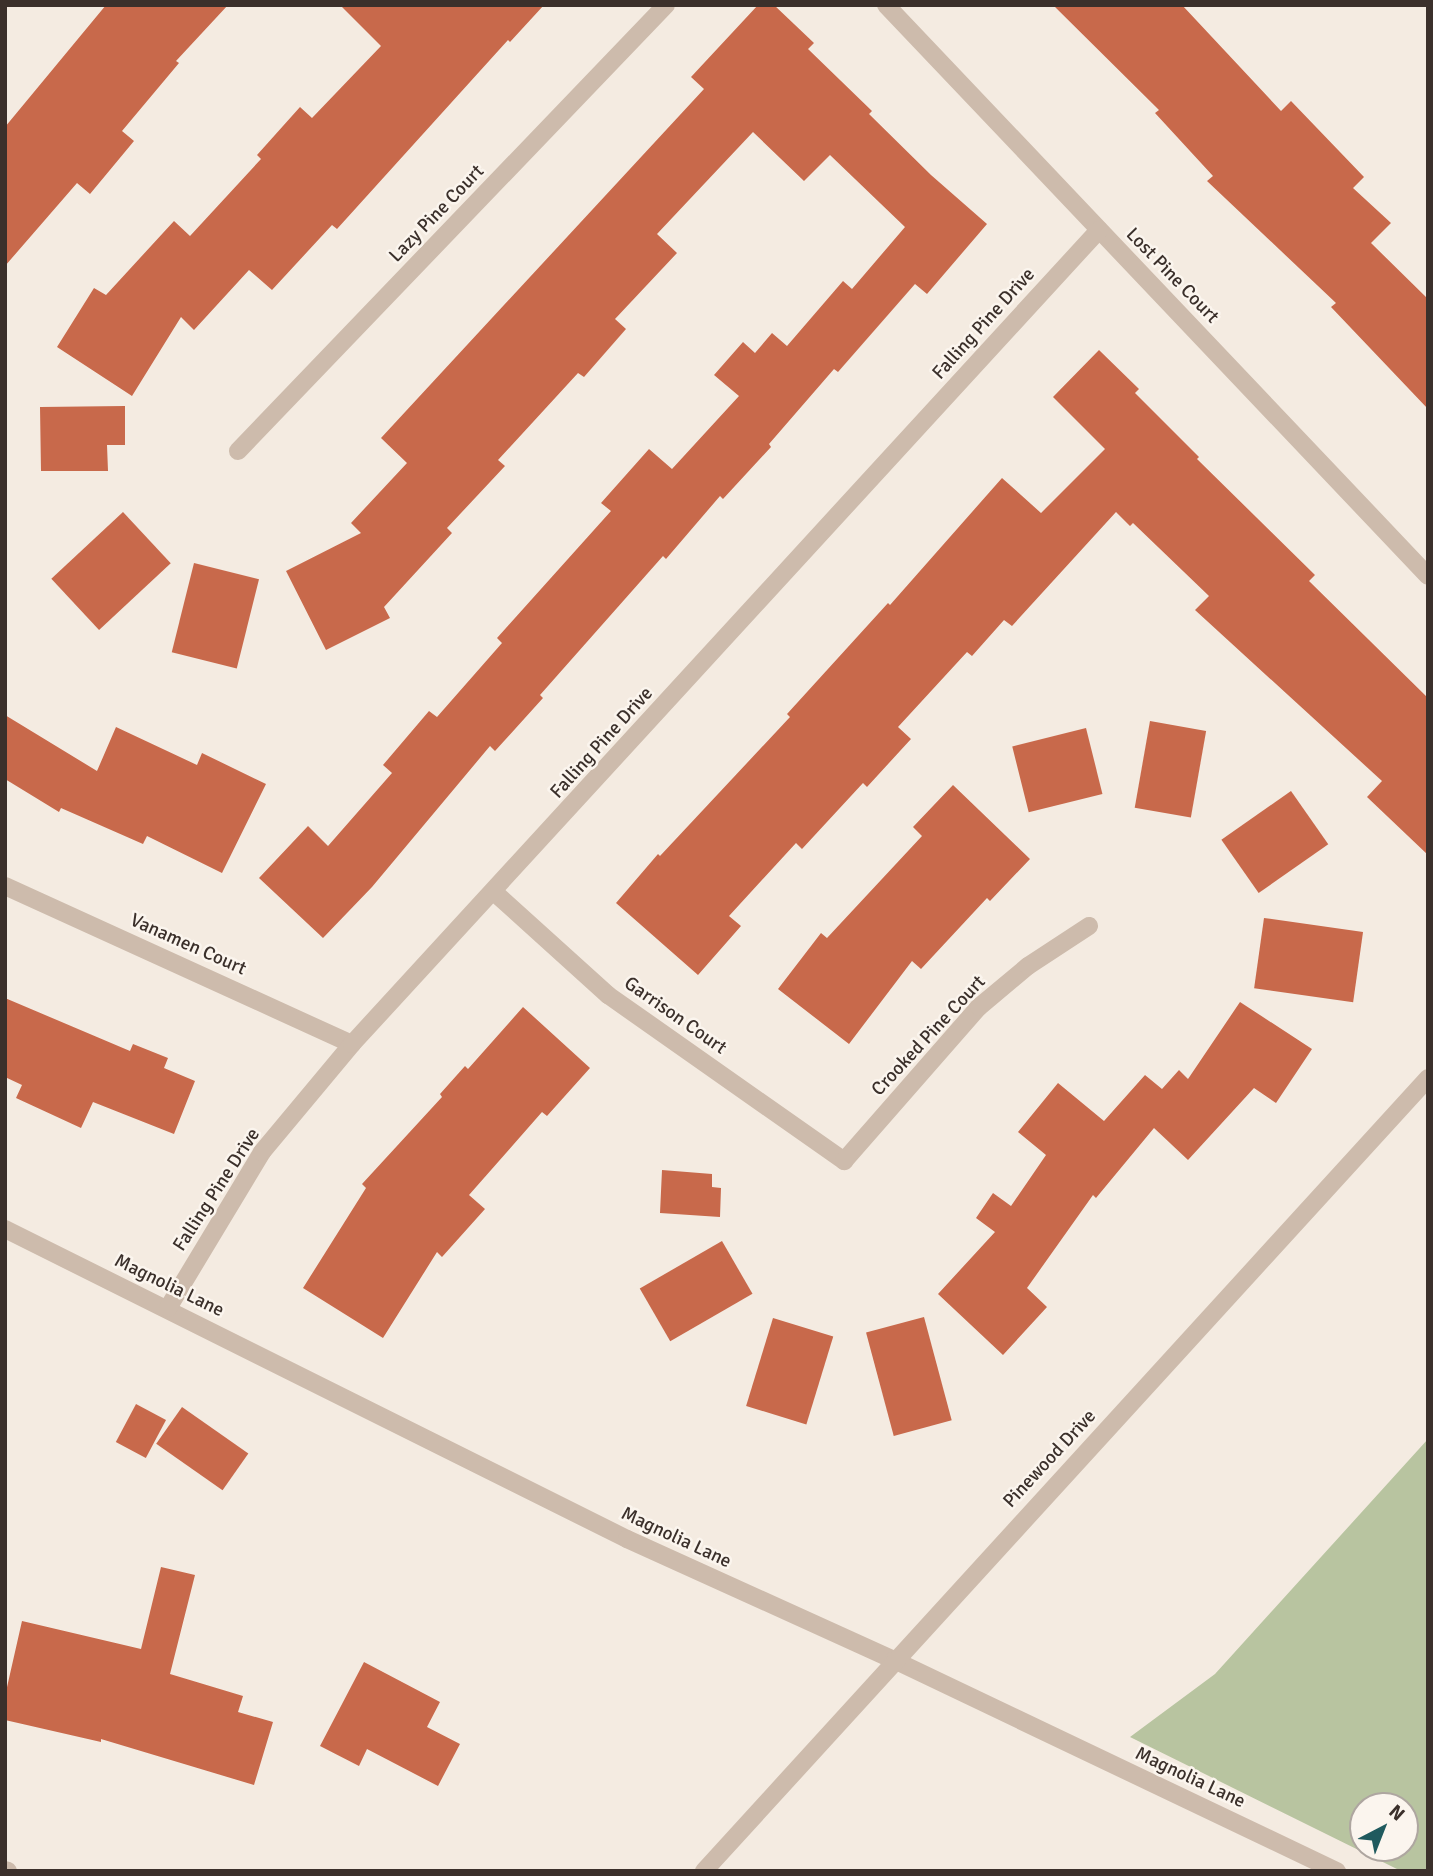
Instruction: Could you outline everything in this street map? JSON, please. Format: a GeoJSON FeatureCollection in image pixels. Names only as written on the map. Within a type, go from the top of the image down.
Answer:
{"type":"FeatureCollection","features":[{"type":"Feature","properties":{"kind":"street","name":"Lazy Pine Court"},"geometry":{"type":"LineString","coordinates":[[237,451],[666,5]]}},
{"type":"Feature","properties":{"kind":"street","name":"Lost Pine Court"},"geometry":{"type":"LineString","coordinates":[[886,5],[1428,576]]}},
{"type":"Feature","properties":{"kind":"street","name":"Falling Pine Drive"},"geometry":{"type":"LineString","coordinates":[[168,1308],[262,1152],[352,1044],[1099,230]]}},
{"type":"Feature","properties":{"kind":"street","name":"Vanamen Court"},"geometry":{"type":"LineString","coordinates":[[5,886],[352,1044]]}},
{"type":"Feature","properties":{"kind":"street","name":"Garrison Court"},"geometry":{"type":"LineString","coordinates":[[494,892],[608,995],[844,1161]]}},
{"type":"Feature","properties":{"kind":"street","name":"Crooked Pine Court"},"geometry":{"type":"LineString","coordinates":[[844,1161],[979,1007],[1028,966],[1089,926]]}},
{"type":"Feature","properties":{"kind":"street","name":"Pinewood Drive"},"geometry":{"type":"LineString","coordinates":[[705,1871],[894,1660],[1428,1078]]}},
{"type":"Feature","properties":{"kind":"street","name":"Magnolia Lane"},"geometry":{"type":"LineString","coordinates":[[5,1228],[627,1539],[894,1660],[1337,1871]]}},
{"type":"Feature","properties":{"kind":"green space"},"geometry":{"type":"Polygon","coordinates":[[[1428,1439],[1428,1871],[1401,1871],[1383,1862],[1419,1862],[1419,1792],[1349,1792],[1349,1845],[1130,1737],[1215,1674],[1428,1439]]]}},
{"type":"Feature","properties":{"kind":"building"},"geometry":{"type":"Polygon","coordinates":[[[106,5],[228,5],[176,61],[179,63],[122,131],[134,141],[90,194],[77,183],[5,266],[5,127],[106,5]]]}},
{"type":"Feature","properties":{"kind":"building"},"geometry":{"type":"Polygon","coordinates":[[[340,5],[544,5],[510,42],[508,40],[337,229],[332,225],[272,290],[249,270],[194,330],[181,317],[132,396],[57,347],[94,288],[106,295],[174,221],[190,236],[261,159],[257,155],[300,107],[312,118],[381,46],[340,5]]]}},
{"type":"Feature","properties":{"kind":"building"},"geometry":{"type":"Polygon","coordinates":[[[758,5],[774,5],[814,43],[808,49],[872,111],[869,114],[931,175],[987,224],[927,294],[915,284],[838,372],[834,369],[769,444],[771,447],[723,499],[720,496],[666,559],[663,556],[540,695],[543,698],[495,751],[490,746],[372,887],[323,938],[259,878],[308,826],[328,846],[392,773],[383,765],[429,711],[437,717],[502,643],[497,638],[611,511],[601,503],[649,449],[672,469],[739,396],[714,375],[743,342],[755,353],[772,333],[787,346],[843,281],[852,289],[905,227],[830,155],[804,181],[753,132],[657,234],[677,253],[615,319],[626,329],[584,377],[578,373],[498,460],[505,466],[447,528],[452,533],[384,607],[390,618],[326,650],[286,571],[361,533],[351,523],[407,463],[381,438],[704,89],[691,77],[758,5]]]}},
{"type":"Feature","properties":{"kind":"building"},"geometry":{"type":"Polygon","coordinates":[[[1053,5],[1182,5],[1281,111],[1291,101],[1364,177],[1353,188],[1391,223],[1371,243],[1428,299],[1428,409],[1331,307],[1336,303],[1207,181],[1213,176],[1155,113],[1159,110],[1053,5]]]}},
{"type":"Feature","properties":{"kind":"building"},"geometry":{"type":"Polygon","coordinates":[[[1099,350],[1139,389],[1135,393],[1199,457],[1197,459],[1315,575],[1309,581],[1428,698],[1428,855],[1367,797],[1382,781],[1195,610],[1209,596],[1133,523],[1130,526],[1116,512],[1012,626],[1004,620],[972,656],[967,652],[898,727],[911,739],[867,787],[863,783],[802,849],[796,843],[729,916],[741,926],[698,975],[616,903],[658,854],[660,856],[790,717],[787,714],[888,603],[890,605],[1002,478],[1041,513],[1105,449],[1053,397],[1099,350]]]}},
{"type":"Feature","properties":{"kind":"building"},"geometry":{"type":"Polygon","coordinates":[[[125,406],[125,445],[107,445],[108,471],[41,471],[40,407],[125,406]]]}},
{"type":"Feature","properties":{"kind":"building"},"geometry":{"type":"Polygon","coordinates":[[[123,512],[171,563],[99,630],[51,579],[123,512]]]}},
{"type":"Feature","properties":{"kind":"building"},"geometry":{"type":"Polygon","coordinates":[[[194,563],[259,579],[237,668],[172,652],[194,563]]]}},
{"type":"Feature","properties":{"kind":"building"},"geometry":{"type":"Polygon","coordinates":[[[5,715],[97,771],[116,727],[197,765],[202,753],[266,784],[222,873],[147,836],[143,844],[61,808],[59,812],[5,779],[5,715]]]}},
{"type":"Feature","properties":{"kind":"building"},"geometry":{"type":"Polygon","coordinates":[[[1150,721],[1206,731],[1191,818],[1135,808],[1150,721]]]}},
{"type":"Feature","properties":{"kind":"building"},"geometry":{"type":"Polygon","coordinates":[[[1086,728],[1102,794],[1029,812],[1012,746],[1086,728]]]}},
{"type":"Feature","properties":{"kind":"building"},"geometry":{"type":"Polygon","coordinates":[[[953,785],[1030,859],[990,901],[987,898],[921,969],[912,961],[849,1044],[778,989],[821,933],[827,938],[922,836],[913,827],[953,785]]]}},
{"type":"Feature","properties":{"kind":"building"},"geometry":{"type":"Polygon","coordinates":[[[1291,791],[1328,844],[1259,893],[1221,840],[1291,791]]]}},
{"type":"Feature","properties":{"kind":"building"},"geometry":{"type":"Polygon","coordinates":[[[1264,918],[1363,932],[1353,1002],[1254,988],[1264,918]]]}},
{"type":"Feature","properties":{"kind":"building"},"geometry":{"type":"Polygon","coordinates":[[[5,998],[130,1051],[133,1044],[168,1058],[164,1068],[195,1081],[174,1134],[93,1102],[81,1128],[16,1098],[22,1085],[5,1077],[5,998]]]}},
{"type":"Feature","properties":{"kind":"building"},"geometry":{"type":"Polygon","coordinates":[[[1240,1002],[1312,1049],[1276,1103],[1254,1088],[1188,1160],[1154,1128],[1096,1198],[1093,1195],[1027,1288],[1047,1307],[1003,1355],[938,1294],[995,1232],[976,1218],[993,1193],[1011,1206],[1046,1155],[1018,1132],[1058,1083],[1104,1121],[1145,1075],[1162,1089],[1179,1070],[1188,1079],[1240,1002]]]}},
{"type":"Feature","properties":{"kind":"building"},"geometry":{"type":"Polygon","coordinates":[[[523,1007],[590,1068],[547,1116],[542,1112],[469,1195],[485,1209],[442,1257],[437,1252],[383,1338],[303,1288],[366,1188],[362,1184],[442,1097],[440,1094],[465,1066],[468,1069],[523,1007]]]}},
{"type":"Feature","properties":{"kind":"building"},"geometry":{"type":"Polygon","coordinates":[[[662,1170],[712,1174],[712,1187],[721,1188],[720,1217],[660,1213],[662,1170]]]}},
{"type":"Feature","properties":{"kind":"building"},"geometry":{"type":"Polygon","coordinates":[[[722,1241],[753,1294],[670,1341],[640,1288],[722,1241]]]}},
{"type":"Feature","properties":{"kind":"building"},"geometry":{"type":"Polygon","coordinates":[[[924,1317],[952,1420],[894,1436],[866,1333],[924,1317]]]}},
{"type":"Feature","properties":{"kind":"building"},"geometry":{"type":"Polygon","coordinates":[[[773,1318],[833,1336],[806,1424],[746,1406],[773,1318]]]}},
{"type":"Feature","properties":{"kind":"building"},"geometry":{"type":"Polygon","coordinates":[[[136,1404],[166,1420],[146,1458],[116,1442],[136,1404]]]}},
{"type":"Feature","properties":{"kind":"building"},"geometry":{"type":"Polygon","coordinates":[[[182,1407],[248,1453],[223,1490],[156,1444],[182,1407]]]}},
{"type":"Feature","properties":{"kind":"building"},"geometry":{"type":"Polygon","coordinates":[[[161,1567],[195,1575],[170,1674],[243,1696],[238,1712],[273,1722],[254,1785],[101,1739],[101,1742],[5,1720],[5,1696],[22,1621],[141,1649],[161,1567]]]}},
{"type":"Feature","properties":{"kind":"building"},"geometry":{"type":"Polygon","coordinates":[[[364,1662],[440,1702],[427,1727],[460,1744],[438,1786],[367,1749],[359,1766],[320,1746],[364,1662]]]}}]}
